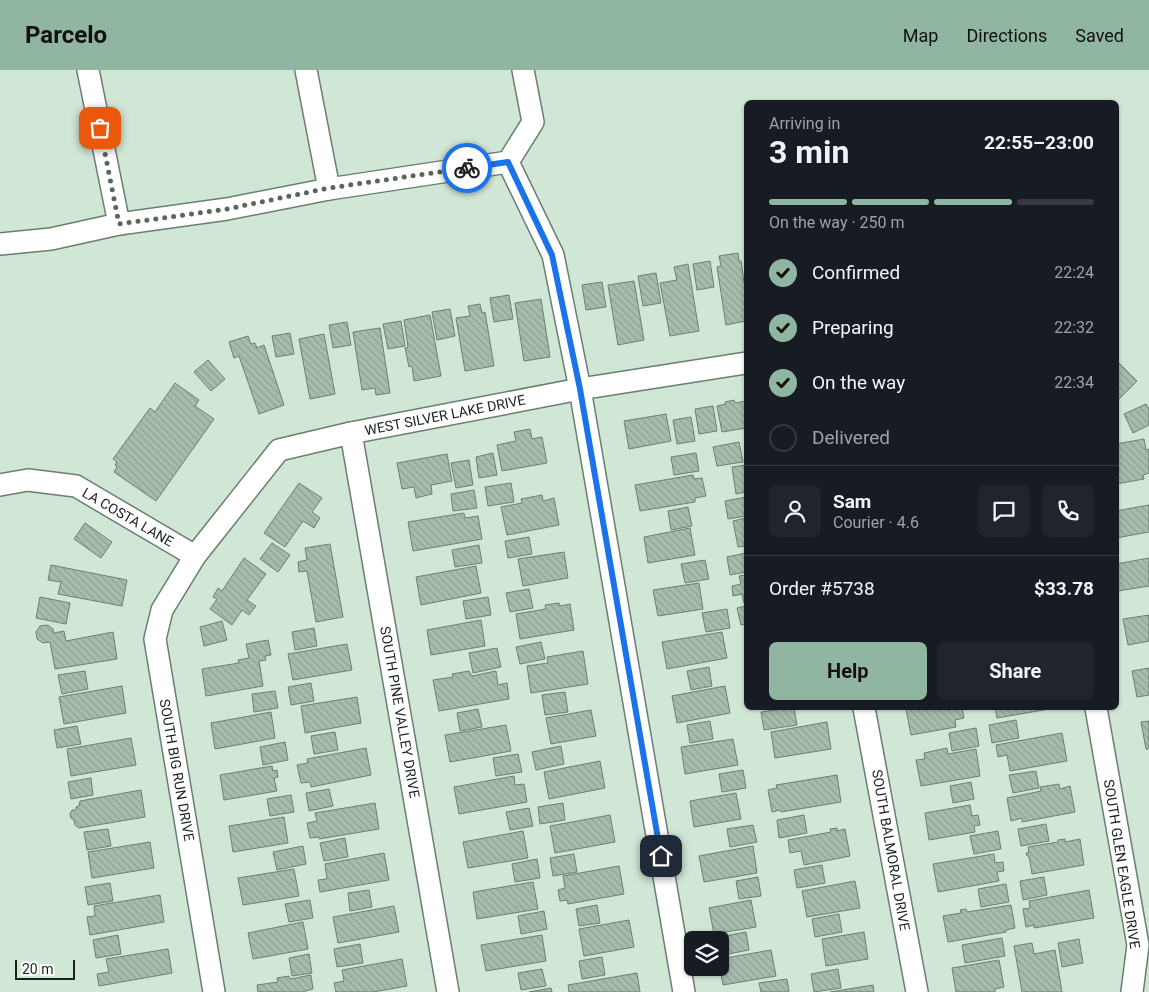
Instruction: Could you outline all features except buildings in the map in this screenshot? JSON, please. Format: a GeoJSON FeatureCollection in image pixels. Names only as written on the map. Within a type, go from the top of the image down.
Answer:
{"type":"FeatureCollection","features":[{"type":"Feature","properties":{"kind":"street"},"geometry":{"type":"LineString","coordinates":[[88,70],[119,224]]}},
{"type":"Feature","properties":{"kind":"street"},"geometry":{"type":"LineString","coordinates":[[306,70],[329,188]]}},
{"type":"Feature","properties":{"kind":"street"},"geometry":{"type":"LineString","coordinates":[[0,244],[51,239],[119,224],[227,209],[329,188],[508,162],[533,122],[523,70]]}},
{"type":"Feature","properties":{"kind":"street"},"geometry":{"type":"LineString","coordinates":[[508,162],[552,255],[580,389],[684,992]]}},
{"type":"Feature","properties":{"kind":"street","name":"WEST SILVER LAKE DRIVE"},"geometry":{"type":"LineString","coordinates":[[195,556],[279,450],[351,433],[580,389],[744,363]]}},
{"type":"Feature","properties":{"kind":"street","name":"SOUTH PINE VALLEY DRIVE"},"geometry":{"type":"LineString","coordinates":[[351,433],[448,992]]}},
{"type":"Feature","properties":{"kind":"street","name":"LA COSTA LANE"},"geometry":{"type":"LineString","coordinates":[[0,485],[28,480],[76,486],[195,556]]}},
{"type":"Feature","properties":{"kind":"street","name":"SOUTH BIG RUN DRIVE"},"geometry":{"type":"LineString","coordinates":[[195,556],[162,610],[155,639],[214,992]]}},
{"type":"Feature","properties":{"kind":"street","name":"SOUTH BALMORAL DRIVE"},"geometry":{"type":"LineString","coordinates":[[864,710],[917,992]]}},
{"type":"Feature","properties":{"kind":"street","name":"SOUTH GLEN EAGLE DRIVE"},"geometry":{"type":"LineString","coordinates":[[1096,710],[1138,945],[1132,992]]}},
{"type":"Feature","properties":{"kind":"way so far"},"geometry":{"type":"LineString","coordinates":[[100,128],[119,224],[227,209],[329,188],[467,168]]}},
{"type":"Feature","properties":{"kind":"route"},"geometry":{"type":"LineString","coordinates":[[467,168],[508,162],[552,255],[580,389],[661,856]]}}]}
